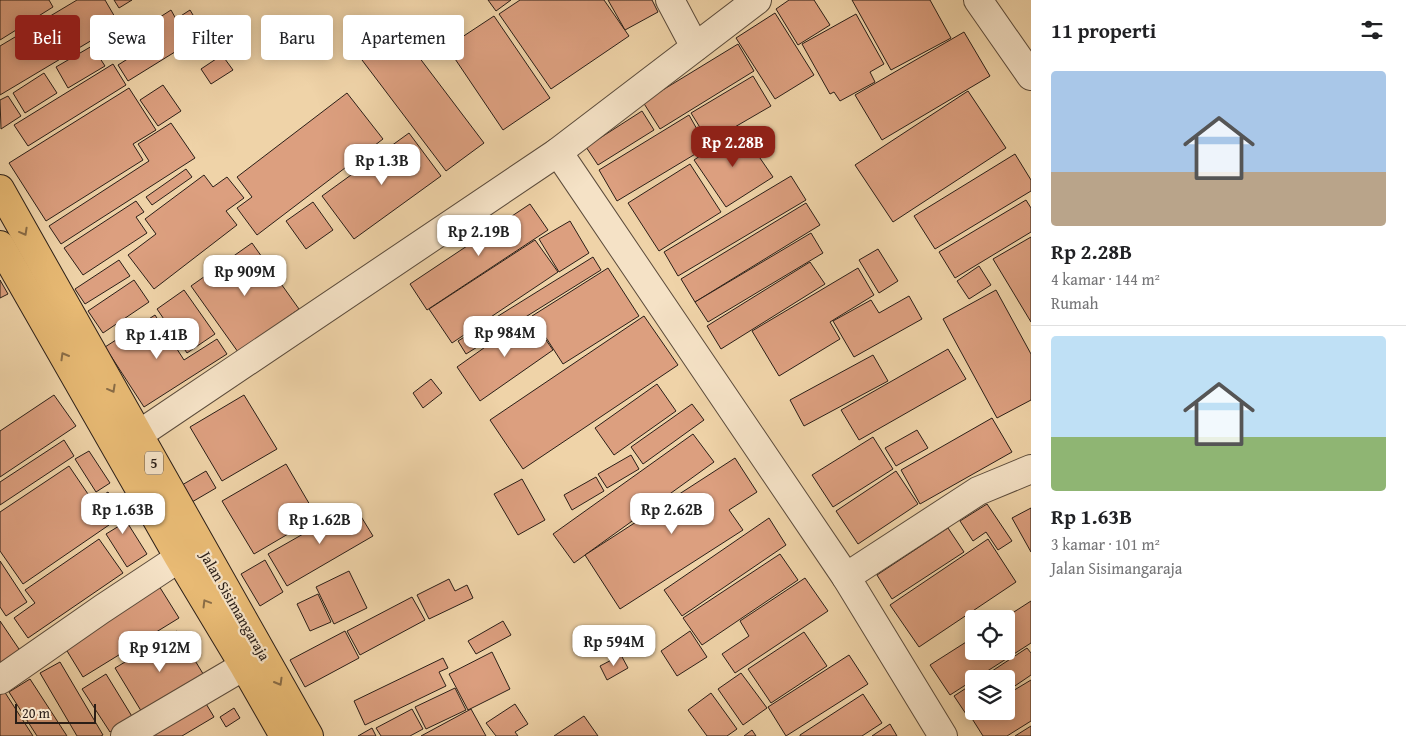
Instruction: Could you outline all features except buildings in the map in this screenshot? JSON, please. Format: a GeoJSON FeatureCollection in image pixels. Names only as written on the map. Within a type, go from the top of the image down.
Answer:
{"type":"FeatureCollection","features":[{"type":"Feature","properties":{"kind":"highway","name":"Jalan Sisimangaraja"},"geometry":{"type":"LineString","coordinates":[[0,189],[127,441],[179,558],[284,736]]}},
{"type":"Feature","properties":{"kind":"highway","name":"Jalan Sisimangaraja"},"geometry":{"type":"LineString","coordinates":[[0,245],[127,441],[309,736]]}},
{"type":"Feature","properties":{"kind":"street"},"geometry":{"type":"LineString","coordinates":[[670,0],[695,47]]}},
{"type":"Feature","properties":{"kind":"street"},"geometry":{"type":"LineString","coordinates":[[127,441],[558,152],[757,0]]}},
{"type":"Feature","properties":{"kind":"street"},"geometry":{"type":"LineString","coordinates":[[978,0],[1031,76]]}},
{"type":"Feature","properties":{"kind":"street"},"geometry":{"type":"LineString","coordinates":[[558,152],[846,577],[943,736]]}},
{"type":"Feature","properties":{"kind":"street"},"geometry":{"type":"LineString","coordinates":[[846,577],[978,491],[1031,469]]}},
{"type":"Feature","properties":{"kind":"street"},"geometry":{"type":"LineString","coordinates":[[0,680],[179,558]]}},
{"type":"Feature","properties":{"kind":"street"},"geometry":{"type":"LineString","coordinates":[[125,736],[244,666]]}}]}
